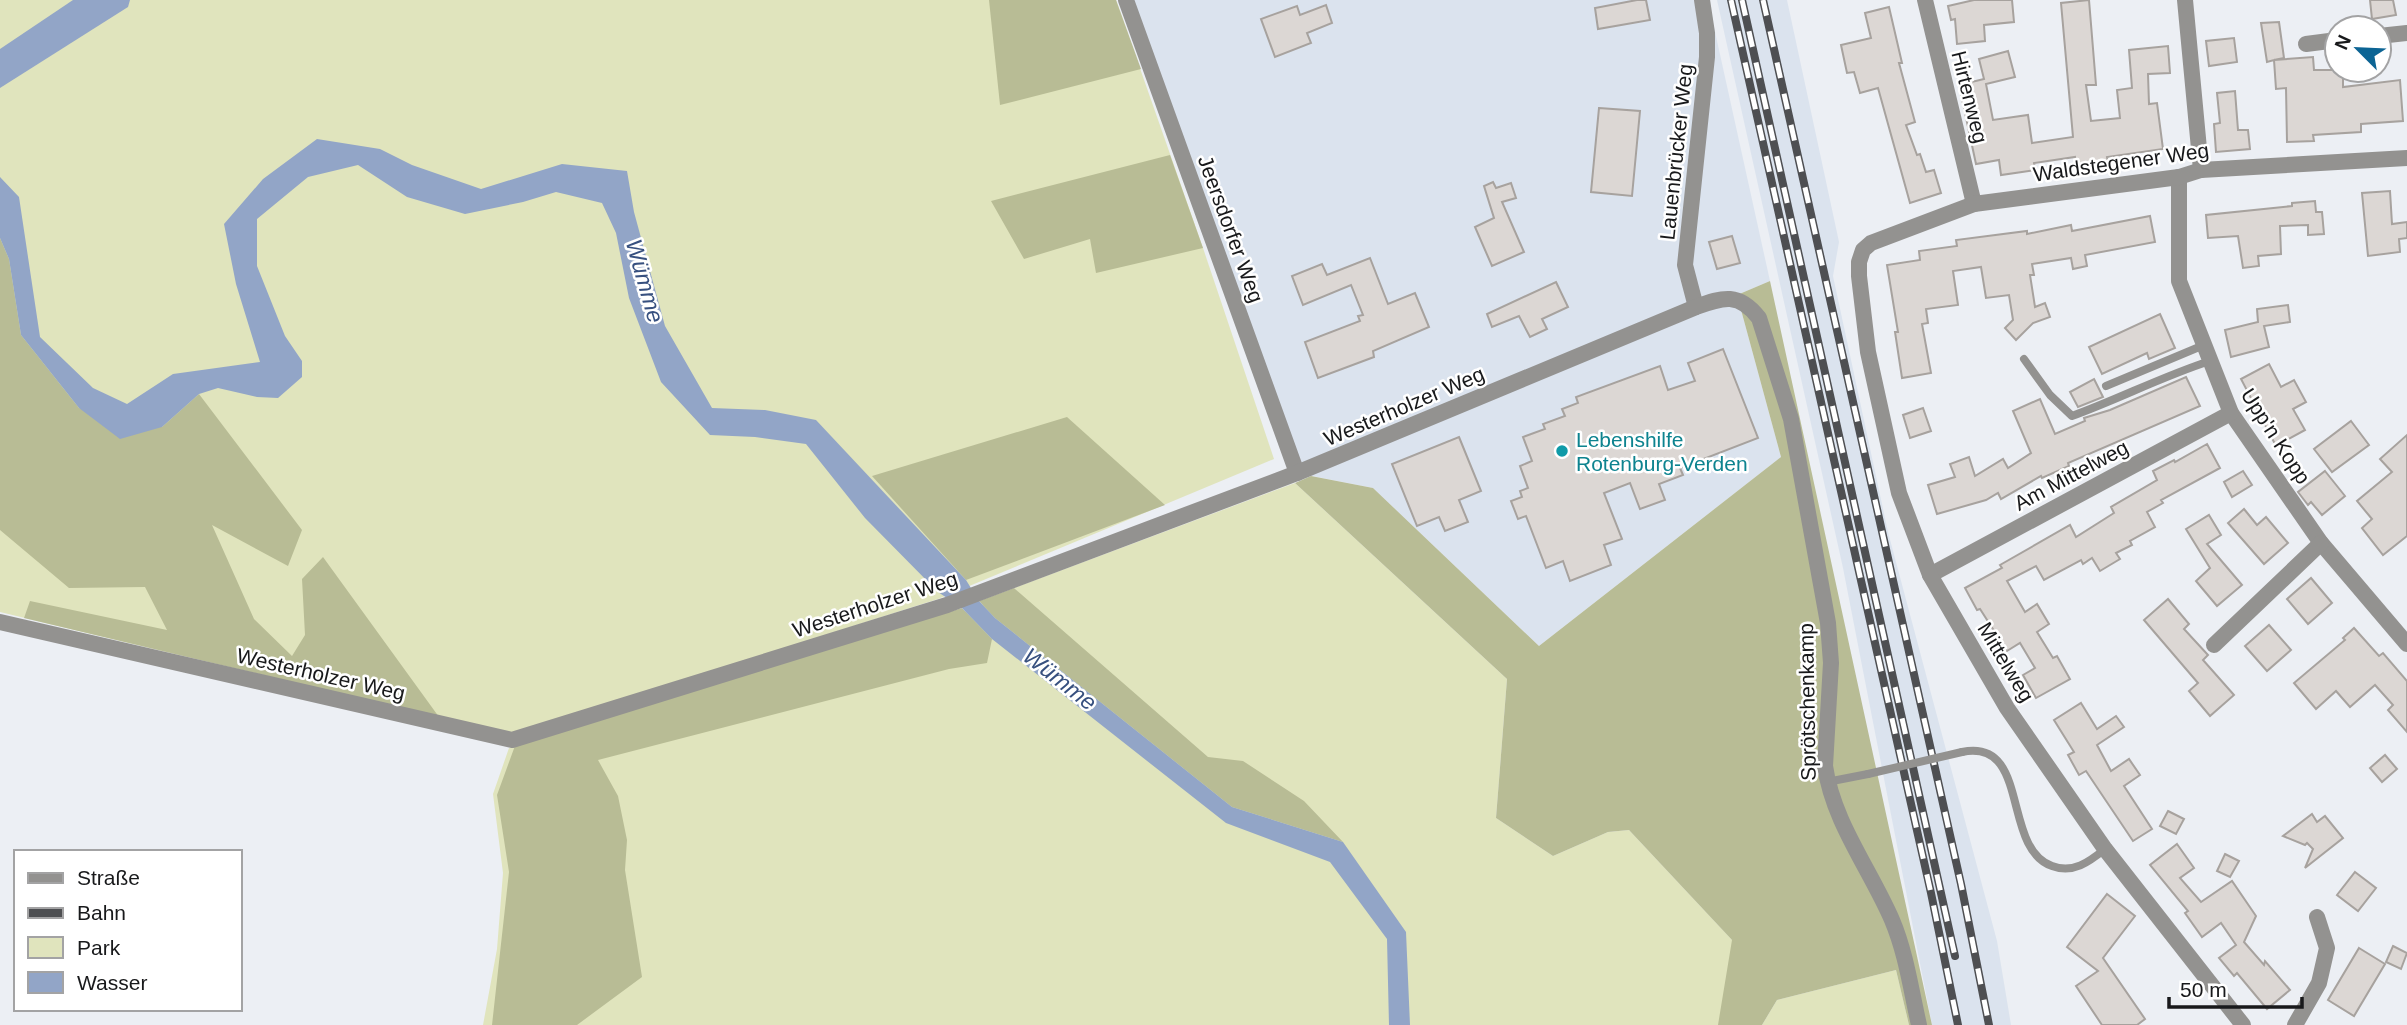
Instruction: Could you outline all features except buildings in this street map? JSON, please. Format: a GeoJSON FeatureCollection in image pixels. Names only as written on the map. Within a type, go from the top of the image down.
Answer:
{"type":"FeatureCollection","features":[{"type":"Feature","properties":{"kind":"street","name":"Jeersdorfer Weg"},"geometry":{"type":"LineString","coordinates":[[1126,0],[1297,473]]}},
{"type":"Feature","properties":{"kind":"street","name":"Lauenbrücker Weg"},"geometry":{"type":"LineString","coordinates":[[1696,307],[1685,265],[1707,57],[1702,0]]}},
{"type":"Feature","properties":{"kind":"street","name":"Hirtenweg"},"geometry":{"type":"LineString","coordinates":[[1925,0],[1975,204]]}},
{"type":"Feature","properties":{"kind":"street"},"geometry":{"type":"LineString","coordinates":[[2185,0],[2201,170]]}},
{"type":"Feature","properties":{"kind":"street"},"geometry":{"type":"LineString","coordinates":[[2306,44],[2323,42]]}},
{"type":"Feature","properties":{"kind":"street","name":"Waldstegener Weg"},"geometry":{"type":"LineString","coordinates":[[1859,262],[1863,250],[1880,238],[1975,204],[2179,177],[2201,170],[2407,158]]}},
{"type":"Feature","properties":{"kind":"street","name":"Upp'n Kopp"},"geometry":{"type":"LineString","coordinates":[[2179,177],[2179,281],[2231,413],[2321,543],[2407,644]]}},
{"type":"Feature","properties":{"kind":"street","name":"Mittelweg"},"geometry":{"type":"LineString","coordinates":[[1859,262],[1863,314],[1877,401],[1899,493],[1930,575],[2007,708],[2105,849],[2242,1025]]}},
{"type":"Feature","properties":{"kind":"street","name":"Westerholzer Weg"},"geometry":{"type":"LineString","coordinates":[[0,622],[512,740],[947,604],[1022,577],[1297,473],[1696,307],[1721,298],[1732,298]]}},
{"type":"Feature","properties":{"kind":"street","name":"Sprötschenkamp"},"geometry":{"type":"LineString","coordinates":[[1732,298],[1751,308],[1759,318],[1791,419],[1828,623],[1830,663],[1825,766],[1827,782],[1839,814],[1892,921],[1919,1025]]}},
{"type":"Feature","properties":{"kind":"street","name":"Am Mittelweg"},"geometry":{"type":"LineString","coordinates":[[1930,575],[2231,413]]}},
{"type":"Feature","properties":{"kind":"street"},"geometry":{"type":"LineString","coordinates":[[2214,645],[2321,543]]}},
{"type":"Feature","properties":{"kind":"street"},"geometry":{"type":"LineString","coordinates":[[2295,1025],[2319,983],[2327,948],[2317,917]]}},
{"type":"Feature","properties":{"kind":"lane"},"geometry":{"type":"LineString","coordinates":[[2024,359],[2050,395],[2072,416],[2112,402],[2174,373],[2207,353]]}},
{"type":"Feature","properties":{"kind":"lane"},"geometry":{"type":"LineString","coordinates":[[2106,386],[2207,353]]}},
{"type":"Feature","properties":{"kind":"lane"},"geometry":{"type":"LineString","coordinates":[[1827,782],[1962,752],[1979,751],[1999,763],[2003,769],[2013,792],[2028,847],[2043,863],[2060,869],[2073,868],[2088,862],[2105,849]]}},
{"type":"Feature","properties":{"kind":"shaded area"},"geometry":{"type":"Polygon","coordinates":[[[1129,0],[1708,0],[1770,281],[1737,295],[1781,457],[1539,646],[1373,488],[1297,473],[1129,0]]]}},
{"type":"Feature","properties":{"kind":"shaded area"},"geometry":{"type":"Polygon","coordinates":[[[1717,0],[1787,0],[1839,242],[1833,276],[1888,532],[1997,941],[2011,1025],[1932,1025],[1843,568],[1717,0]]]}},
{"type":"Feature","properties":{"kind":"green space"},"geometry":{"type":"Polygon","coordinates":[[[0,0],[1116,0],[1274,459],[938,599],[512,735],[0,612],[0,0]]]}},
{"type":"Feature","properties":{"kind":"green space"},"geometry":{"type":"Polygon","coordinates":[[[989,0],[1116,0],[1141,69],[1000,105],[989,0]]]}},
{"type":"Feature","properties":{"kind":"green space"},"geometry":{"type":"Polygon","coordinates":[[[1170,155],[1203,248],[1096,273],[1090,239],[1024,259],[991,201],[1170,155]]]}},
{"type":"Feature","properties":{"kind":"green space"},"geometry":{"type":"Polygon","coordinates":[[[0,238],[9,259],[21,335],[79,408],[162,427],[199,394],[302,530],[288,566],[212,525],[254,619],[292,656],[305,635],[302,579],[323,557],[439,717],[24,618],[30,601],[167,630],[145,587],[69,588],[0,530],[0,238]]]}},
{"type":"Feature","properties":{"kind":"green space"},"geometry":{"type":"Polygon","coordinates":[[[1770,281],[1932,1025],[1909,1025],[1896,970],[1777,1000],[1762,1025],[1718,1025],[1732,940],[1629,830],[1608,832],[1553,856],[1496,818],[1507,679],[1295,483],[1311,476],[1373,488],[1539,646],[1781,457],[1737,295],[1770,281]]]}},
{"type":"Feature","properties":{"kind":"green space"},"geometry":{"type":"Polygon","coordinates":[[[1067,417],[1165,505],[966,580],[872,476],[1067,417]]]}},
{"type":"Feature","properties":{"kind":"green space"},"geometry":{"type":"Polygon","coordinates":[[[1295,483],[1507,679],[1496,818],[1553,856],[1608,832],[1629,830],[1733,941],[1750,1025],[483,1025],[497,949],[503,873],[493,794],[509,748],[948,618],[1018,592],[1014,588],[1295,483]]]}},
{"type":"Feature","properties":{"kind":"green space"},"geometry":{"type":"Polygon","coordinates":[[[1014,588],[1208,757],[1243,761],[1304,801],[1343,842],[1232,807],[995,618],[979,601],[1014,588]]]}},
{"type":"Feature","properties":{"kind":"green space"},"geometry":{"type":"Polygon","coordinates":[[[962,608],[992,639],[987,663],[949,669],[598,760],[618,796],[627,840],[625,870],[642,977],[577,1025],[492,1025],[509,872],[497,795],[516,743],[962,608]]]}},
{"type":"Feature","properties":{"kind":"green space"},"geometry":{"type":"Polygon","coordinates":[[[1896,970],[1909,1025],[1762,1025],[1777,1000],[1896,970]]]}},
{"type":"Feature","properties":{"kind":"water"},"geometry":{"type":"Polygon","coordinates":[[[73,0],[130,0],[128,7],[0,88],[0,49],[73,0]]]}},
{"type":"Feature","properties":{"kind":"water","name":"Wümme"},"geometry":{"type":"Polygon","coordinates":[[[317,139],[380,149],[412,165],[481,189],[562,164],[627,171],[634,212],[665,326],[712,408],[765,410],[816,420],[966,580],[979,601],[995,618],[1232,807],[1343,842],[1406,932],[1410,1025],[1389,1025],[1387,939],[1330,862],[1226,823],[992,639],[962,608],[938,592],[865,518],[806,444],[755,437],[710,435],[661,382],[629,298],[616,233],[602,203],[556,192],[465,214],[407,197],[358,165],[308,177],[257,219],[257,266],[285,336],[302,361],[302,377],[278,398],[257,397],[218,388],[199,394],[162,427],[120,439],[79,408],[21,335],[9,259],[0,238],[0,177],[19,197],[40,337],[93,388],[127,404],[173,374],[260,362],[236,284],[224,224],[263,179],[317,139]]]}},
{"type":"Feature","properties":{"kind":"railway"},"geometry":{"type":"LineString","coordinates":[[1731,0],[1931,893],[1958,1025]]}},
{"type":"Feature","properties":{"kind":"railway"},"geometry":{"type":"LineString","coordinates":[[1742,0],[1955,956]]}},
{"type":"Feature","properties":{"kind":"railway"},"geometry":{"type":"LineString","coordinates":[[1763,0],[1961,884],[1989,1025]]}},
{"type":"Feature","properties":{"kind":"place","name":"Lebenshilfe Rotenburg-Verden"},"geometry":{"type":"Point","coordinates":[1562,451]}}]}
